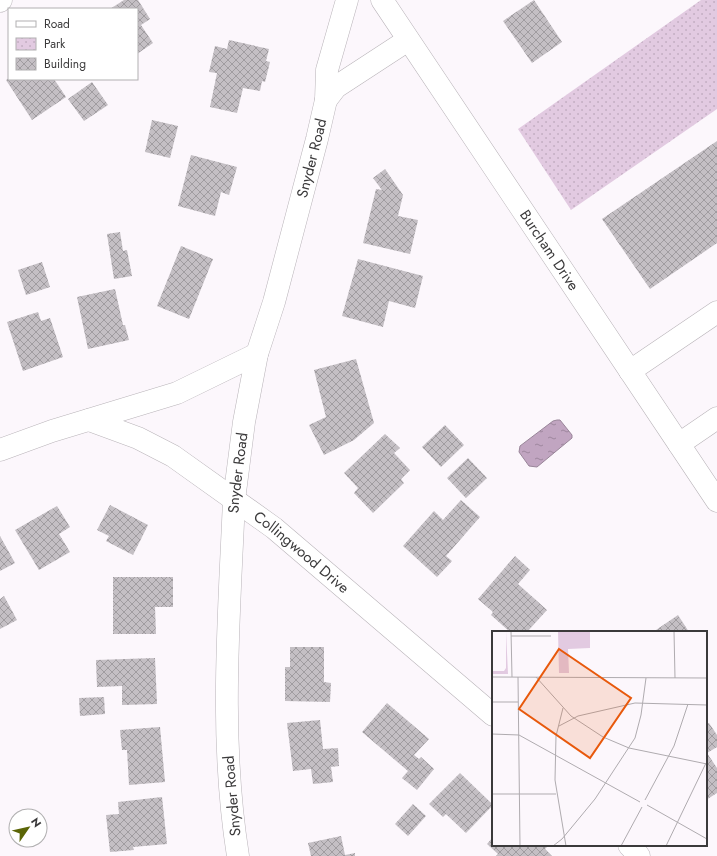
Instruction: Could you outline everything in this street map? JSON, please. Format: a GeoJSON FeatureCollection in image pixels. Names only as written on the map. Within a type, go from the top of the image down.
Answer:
{"type":"FeatureCollection","features":[{"type":"Feature","properties":{"kind":"street","name":"Snyder Road"},"geometry":{"type":"LineString","coordinates":[[238,856],[228,768],[226,692],[234,500],[244,422],[257,354],[274,302],[326,100],[328,70],[347,0]]}},
{"type":"Feature","properties":{"kind":"street","name":"Burcham Drive"},"geometry":{"type":"LineString","coordinates":[[382,0],[717,501]]}},
{"type":"Feature","properties":{"kind":"street","name":"Snyder Road"},"geometry":{"type":"LineString","coordinates":[[326,100],[336,87],[408,40]]}},
{"type":"Feature","properties":{"kind":"street"},"geometry":{"type":"LineString","coordinates":[[630,371],[717,312]]}},
{"type":"Feature","properties":{"kind":"street"},"geometry":{"type":"LineString","coordinates":[[0,450],[52,431],[177,393],[257,354]]}},
{"type":"Feature","properties":{"kind":"street"},"geometry":{"type":"LineString","coordinates":[[679,444],[717,418]]}},
{"type":"Feature","properties":{"kind":"street","name":"Collingwood Drive"},"geometry":{"type":"LineString","coordinates":[[89,420],[138,438],[173,456],[274,528],[492,714]]}},
{"type":"Feature","properties":{"kind":"street"},"geometry":{"type":"LineString","coordinates":[[630,846],[639,856]]}},
{"type":"Feature","properties":{"kind":"green space"},"geometry":{"type":"Polygon","coordinates":[[[701,0],[717,0],[717,109],[571,210],[518,129],[701,0]]]}},
{"type":"Feature","properties":{"kind":"water"},"geometry":{"type":"Polygon","coordinates":[[[560,420],[572,435],[572,438],[537,467],[529,466],[519,452],[520,446],[553,421],[560,420]]]}},
{"type":"Feature","properties":{"kind":"building"},"geometry":{"type":"Polygon","coordinates":[[[124,0],[138,0],[150,19],[141,25],[153,43],[138,53],[138,8],[112,8],[124,0]]]}},
{"type":"Feature","properties":{"kind":"building"},"geometry":{"type":"Polygon","coordinates":[[[534,0],[562,42],[532,63],[503,21],[534,0]]]}},
{"type":"Feature","properties":{"kind":"building"},"geometry":{"type":"Polygon","coordinates":[[[229,40],[269,49],[266,61],[270,62],[265,82],[262,81],[260,91],[243,88],[237,113],[210,107],[217,73],[209,72],[215,46],[227,49],[229,40]]]}},
{"type":"Feature","properties":{"kind":"building"},"geometry":{"type":"Polygon","coordinates":[[[8,79],[8,80],[55,80],[66,97],[32,120],[6,80],[8,79]]]}},
{"type":"Feature","properties":{"kind":"building"},"geometry":{"type":"Polygon","coordinates":[[[92,82],[108,105],[84,121],[68,99],[92,82]]]}},
{"type":"Feature","properties":{"kind":"building"},"geometry":{"type":"Polygon","coordinates":[[[152,120],[178,126],[170,158],[145,152],[152,120]]]}},
{"type":"Feature","properties":{"kind":"building"},"geometry":{"type":"Polygon","coordinates":[[[717,141],[717,243],[650,289],[602,219],[717,141]]]}},
{"type":"Feature","properties":{"kind":"building"},"geometry":{"type":"Polygon","coordinates":[[[191,155],[237,167],[229,195],[221,192],[215,216],[178,206],[191,155]]]}},
{"type":"Feature","properties":{"kind":"building"},"geometry":{"type":"Polygon","coordinates":[[[385,169],[403,195],[398,216],[418,220],[410,254],[363,243],[376,189],[382,190],[373,178],[385,169]]]}},
{"type":"Feature","properties":{"kind":"building"},"geometry":{"type":"Polygon","coordinates":[[[120,232],[123,251],[127,250],[132,276],[114,279],[107,234],[120,232]]]}},
{"type":"Feature","properties":{"kind":"building"},"geometry":{"type":"Polygon","coordinates":[[[181,246],[213,259],[189,319],[157,306],[181,246]]]}},
{"type":"Feature","properties":{"kind":"building"},"geometry":{"type":"Polygon","coordinates":[[[358,259],[423,276],[415,308],[389,301],[383,327],[342,316],[358,259]]]}},
{"type":"Feature","properties":{"kind":"building"},"geometry":{"type":"Polygon","coordinates":[[[42,262],[50,287],[26,295],[18,270],[42,262]]]}},
{"type":"Feature","properties":{"kind":"building"},"geometry":{"type":"Polygon","coordinates":[[[115,289],[123,325],[125,325],[129,340],[88,349],[77,297],[115,289]]]}},
{"type":"Feature","properties":{"kind":"building"},"geometry":{"type":"Polygon","coordinates":[[[38,312],[41,321],[50,318],[63,357],[23,371],[7,322],[38,312]]]}},
{"type":"Feature","properties":{"kind":"building"},"geometry":{"type":"Polygon","coordinates":[[[356,359],[374,423],[354,440],[324,455],[309,425],[326,417],[314,370],[356,359]]]}},
{"type":"Feature","properties":{"kind":"building"},"geometry":{"type":"Polygon","coordinates":[[[445,425],[464,445],[441,467],[422,447],[445,425]]]}},
{"type":"Feature","properties":{"kind":"building"},"geometry":{"type":"Polygon","coordinates":[[[385,434],[400,448],[394,453],[410,470],[401,479],[404,483],[373,513],[354,493],[358,488],[344,473],[385,434]]]}},
{"type":"Feature","properties":{"kind":"building"},"geometry":{"type":"Polygon","coordinates":[[[468,458],[487,478],[466,498],[447,478],[468,458]]]}},
{"type":"Feature","properties":{"kind":"building"},"geometry":{"type":"Polygon","coordinates":[[[461,500],[480,517],[446,556],[452,561],[437,577],[403,546],[434,511],[443,520],[461,500]]]}},
{"type":"Feature","properties":{"kind":"building"},"geometry":{"type":"Polygon","coordinates":[[[110,505],[148,525],[133,555],[106,541],[109,536],[97,530],[110,505]]]}},
{"type":"Feature","properties":{"kind":"building"},"geometry":{"type":"Polygon","coordinates":[[[57,506],[70,527],[59,534],[70,552],[39,570],[15,530],[57,506]]]}},
{"type":"Feature","properties":{"kind":"building"},"geometry":{"type":"Polygon","coordinates":[[[0,536],[15,563],[0,571],[0,536]]]}},
{"type":"Feature","properties":{"kind":"building"},"geometry":{"type":"Polygon","coordinates":[[[515,556],[530,570],[518,584],[547,610],[528,631],[509,631],[491,615],[493,612],[478,599],[515,556]]]}},
{"type":"Feature","properties":{"kind":"building"},"geometry":{"type":"Polygon","coordinates":[[[113,577],[173,577],[173,607],[155,607],[156,634],[113,634],[113,577]]]}},
{"type":"Feature","properties":{"kind":"building"},"geometry":{"type":"Polygon","coordinates":[[[4,596],[17,620],[0,629],[0,599],[4,596]]]}},
{"type":"Feature","properties":{"kind":"building"},"geometry":{"type":"Polygon","coordinates":[[[678,615],[688,631],[656,631],[678,615]]]}},
{"type":"Feature","properties":{"kind":"building"},"geometry":{"type":"Polygon","coordinates":[[[290,647],[324,647],[324,682],[331,683],[330,702],[285,701],[285,667],[290,667],[290,647]]]}},
{"type":"Feature","properties":{"kind":"building"},"geometry":{"type":"Polygon","coordinates":[[[155,658],[157,704],[122,705],[122,686],[97,687],[96,660],[155,658]]]}},
{"type":"Feature","properties":{"kind":"building"},"geometry":{"type":"Polygon","coordinates":[[[104,697],[105,714],[80,716],[79,698],[104,697]]]}},
{"type":"Feature","properties":{"kind":"building"},"geometry":{"type":"Polygon","coordinates":[[[387,703],[429,739],[414,755],[419,759],[421,757],[434,769],[417,790],[402,778],[408,771],[362,732],[387,703]]]}},
{"type":"Feature","properties":{"kind":"building"},"geometry":{"type":"Polygon","coordinates":[[[320,720],[323,749],[338,748],[339,766],[331,767],[333,782],[313,784],[311,769],[293,771],[287,723],[320,720]]]}},
{"type":"Feature","properties":{"kind":"building"},"geometry":{"type":"Polygon","coordinates":[[[709,723],[717,735],[717,747],[707,753],[707,724],[709,723]]]}},
{"type":"Feature","properties":{"kind":"building"},"geometry":{"type":"Polygon","coordinates":[[[160,727],[165,782],[129,785],[127,750],[122,750],[120,730],[160,727]]]}},
{"type":"Feature","properties":{"kind":"building"},"geometry":{"type":"Polygon","coordinates":[[[707,753],[717,768],[717,793],[707,799],[707,753]]]}},
{"type":"Feature","properties":{"kind":"building"},"geometry":{"type":"Polygon","coordinates":[[[460,773],[492,804],[492,806],[466,833],[446,814],[443,817],[429,804],[460,773]]]}},
{"type":"Feature","properties":{"kind":"building"},"geometry":{"type":"Polygon","coordinates":[[[162,797],[167,844],[133,847],[134,850],[110,852],[106,815],[119,814],[118,802],[162,797]]]}},
{"type":"Feature","properties":{"kind":"building"},"geometry":{"type":"Polygon","coordinates":[[[413,804],[426,816],[408,836],[395,824],[413,804]]]}},
{"type":"Feature","properties":{"kind":"building"},"geometry":{"type":"Polygon","coordinates":[[[341,836],[345,855],[355,853],[355,856],[311,856],[308,843],[341,836]]]}},
{"type":"Feature","properties":{"kind":"building"},"geometry":{"type":"Polygon","coordinates":[[[492,838],[492,846],[548,846],[545,849],[552,856],[496,856],[498,854],[487,844],[492,838]]]}}]}
